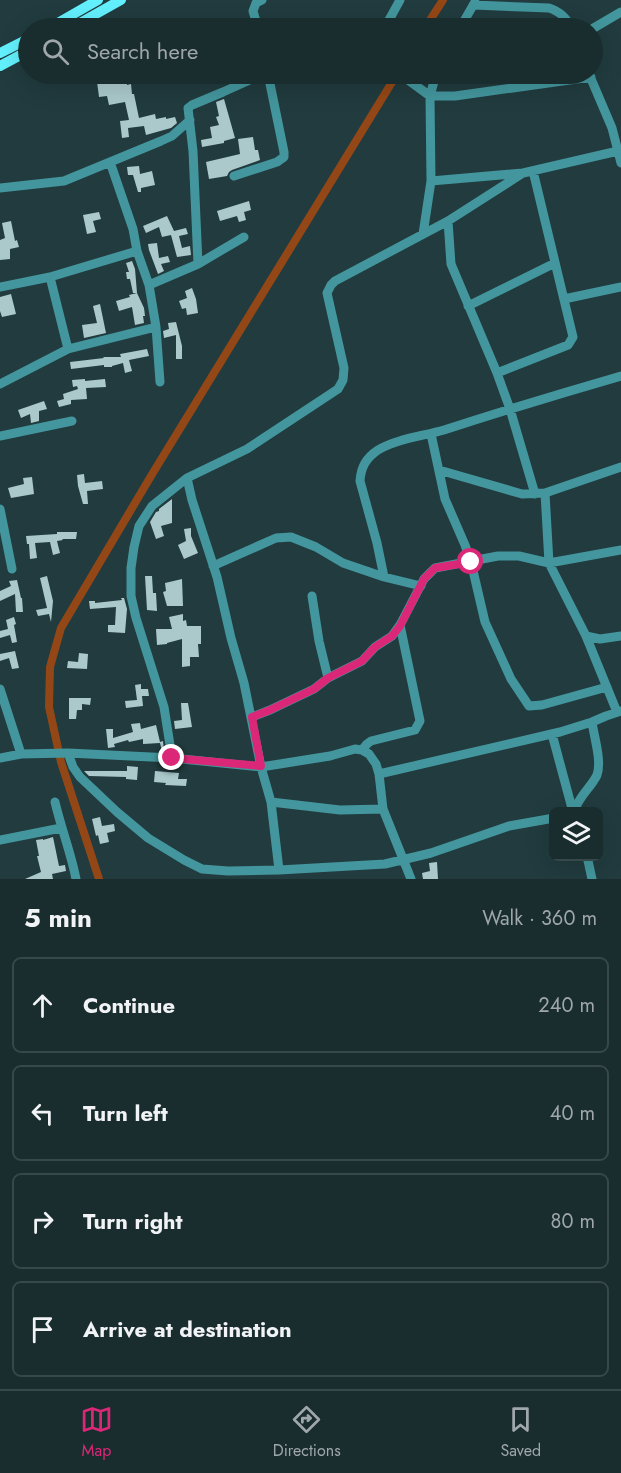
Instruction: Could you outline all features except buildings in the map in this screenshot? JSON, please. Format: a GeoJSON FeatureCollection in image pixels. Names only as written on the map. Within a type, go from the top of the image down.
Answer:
{"type":"FeatureCollection","features":[{"type":"Feature","properties":{"kind":"main road"},"geometry":{"type":"LineString","coordinates":[[66,18],[98,0]]}},
{"type":"Feature","properties":{"kind":"main road"},"geometry":{"type":"LineString","coordinates":[[89,18],[121,0]]}},
{"type":"Feature","properties":{"kind":"main road"},"geometry":{"type":"LineString","coordinates":[[0,53],[18,44]]}},
{"type":"Feature","properties":{"kind":"main road"},"geometry":{"type":"LineString","coordinates":[[0,66],[18,56]]}},
{"type":"Feature","properties":{"kind":"street"},"geometry":{"type":"LineString","coordinates":[[255,18],[253,11],[256,3],[262,0]]}},
{"type":"Feature","properties":{"kind":"street"},"geometry":{"type":"LineString","coordinates":[[389,18],[400,0]]}},
{"type":"Feature","properties":{"kind":"street"},"geometry":{"type":"LineString","coordinates":[[466,18],[475,3],[549,8],[558,11],[565,18]]}},
{"type":"Feature","properties":{"kind":"street"},"geometry":{"type":"LineString","coordinates":[[603,23],[621,12]]}},
{"type":"Feature","properties":{"kind":"street"},"geometry":{"type":"LineString","coordinates":[[198,264],[194,151],[188,108],[241,84]]}},
{"type":"Feature","properties":{"kind":"street"},"geometry":{"type":"LineString","coordinates":[[234,176],[277,162],[284,157],[285,152],[270,84]]}},
{"type":"Feature","properties":{"kind":"street"},"geometry":{"type":"LineString","coordinates":[[414,84],[430,96],[455,96],[532,84]]}},
{"type":"Feature","properties":{"kind":"street"},"geometry":{"type":"LineString","coordinates":[[423,234],[431,181],[430,96],[433,84]]}},
{"type":"Feature","properties":{"kind":"street"},"geometry":{"type":"LineString","coordinates":[[594,84],[612,128],[621,163]]}},
{"type":"Feature","properties":{"kind":"street"},"geometry":{"type":"LineString","coordinates":[[0,188],[64,181],[171,136],[190,120]]}},
{"type":"Feature","properties":{"kind":"street"},"geometry":{"type":"LineString","coordinates":[[612,128],[621,123]]}},
{"type":"Feature","properties":{"kind":"street"},"geometry":{"type":"LineString","coordinates":[[431,181],[528,172],[618,151]]}},
{"type":"Feature","properties":{"kind":"street"},"geometry":{"type":"LineString","coordinates":[[110,162],[149,285],[156,327],[160,382]]}},
{"type":"Feature","properties":{"kind":"street"},"geometry":{"type":"LineString","coordinates":[[172,758],[164,706],[131,596],[131,568],[139,526],[152,506],[187,478],[247,449],[338,389],[343,380],[344,368],[327,293],[335,281],[448,221],[528,172]]}},
{"type":"Feature","properties":{"kind":"street"},"geometry":{"type":"LineString","coordinates":[[498,373],[568,345],[573,337],[555,263],[528,172]]}},
{"type":"Feature","properties":{"kind":"street"},"geometry":{"type":"LineString","coordinates":[[379,774],[552,734],[619,711],[586,636],[549,563],[540,494],[498,373],[451,264],[448,221]]}},
{"type":"Feature","properties":{"kind":"street"},"geometry":{"type":"LineString","coordinates":[[149,285],[198,264],[244,237]]}},
{"type":"Feature","properties":{"kind":"street"},"geometry":{"type":"LineString","coordinates":[[0,287],[50,277],[137,251]]}},
{"type":"Feature","properties":{"kind":"street"},"geometry":{"type":"LineString","coordinates":[[468,306],[555,263]]}},
{"type":"Feature","properties":{"kind":"street"},"geometry":{"type":"LineString","coordinates":[[50,277],[68,349]]}},
{"type":"Feature","properties":{"kind":"street"},"geometry":{"type":"LineString","coordinates":[[564,299],[621,287]]}},
{"type":"Feature","properties":{"kind":"street"},"geometry":{"type":"LineString","coordinates":[[0,384],[68,349],[156,327]]}},
{"type":"Feature","properties":{"kind":"street"},"geometry":{"type":"LineString","coordinates":[[384,577],[360,480],[360,471],[375,452],[387,446],[621,376]]}},
{"type":"Feature","properties":{"kind":"street"},"geometry":{"type":"LineString","coordinates":[[0,436],[72,421]]}},
{"type":"Feature","properties":{"kind":"street"},"geometry":{"type":"LineString","coordinates":[[431,434],[445,499],[471,562],[485,622],[511,679],[529,706],[542,705],[607,687]]}},
{"type":"Feature","properties":{"kind":"street"},"geometry":{"type":"LineString","coordinates":[[440,470],[522,494],[540,494],[621,467]]}},
{"type":"Feature","properties":{"kind":"street"},"geometry":{"type":"LineString","coordinates":[[187,478],[213,566],[252,717],[261,766],[271,802],[279,870]]}},
{"type":"Feature","properties":{"kind":"street"},"geometry":{"type":"LineString","coordinates":[[0,509],[12,569]]}},
{"type":"Feature","properties":{"kind":"street"},"geometry":{"type":"LineString","coordinates":[[213,566],[276,538],[291,537],[316,547],[343,563],[384,577],[421,586]]}},
{"type":"Feature","properties":{"kind":"street"},"geometry":{"type":"LineString","coordinates":[[252,717],[314,689],[328,678],[362,661],[375,647],[392,636],[400,626],[424,579],[435,568],[498,556],[519,556],[549,563],[621,550]]}},
{"type":"Feature","properties":{"kind":"street"},"geometry":{"type":"LineString","coordinates":[[312,596],[319,642],[328,678]]}},
{"type":"Feature","properties":{"kind":"street"},"geometry":{"type":"LineString","coordinates":[[362,750],[371,741],[416,730],[420,721],[400,626]]}},
{"type":"Feature","properties":{"kind":"street"},"geometry":{"type":"LineString","coordinates":[[586,636],[600,639],[621,636]]}},
{"type":"Feature","properties":{"kind":"street"},"geometry":{"type":"LineString","coordinates":[[0,689],[21,754]]}},
{"type":"Feature","properties":{"kind":"street"},"geometry":{"type":"LineString","coordinates":[[576,807],[597,774],[599,762],[592,722]]}},
{"type":"Feature","properties":{"kind":"street"},"geometry":{"type":"LineString","coordinates":[[552,734],[573,807]]}},
{"type":"Feature","properties":{"kind":"street"},"geometry":{"type":"LineString","coordinates":[[0,758],[21,754],[66,753],[172,758],[261,766],[330,756],[355,749],[362,750],[369,754],[379,774],[383,809],[411,879]]}},
{"type":"Feature","properties":{"kind":"street"},"geometry":{"type":"LineString","coordinates":[[66,753],[80,777],[147,838],[202,869],[279,870],[386,864],[431,853],[509,826],[549,819]]}},
{"type":"Feature","properties":{"kind":"street"},"geometry":{"type":"LineString","coordinates":[[55,802],[76,879]]}},
{"type":"Feature","properties":{"kind":"street"},"geometry":{"type":"LineString","coordinates":[[271,802],[340,810],[383,809]]}},
{"type":"Feature","properties":{"kind":"street"},"geometry":{"type":"LineString","coordinates":[[0,840],[61,828]]}},
{"type":"Feature","properties":{"kind":"street"},"geometry":{"type":"LineString","coordinates":[[588,861],[592,879]]}},
{"type":"Feature","properties":{"kind":"waterway"},"geometry":{"type":"LineString","coordinates":[[431,18],[443,0]]}},
{"type":"Feature","properties":{"kind":"waterway"},"geometry":{"type":"LineString","coordinates":[[99,879],[61,762],[49,707],[50,667],[61,628],[151,476],[391,84]]}},
{"type":"Feature","properties":{"kind":"route"},"geometry":{"type":"LineString","coordinates":[[172,758],[261,766],[252,717],[314,689],[328,678],[362,661],[375,647],[392,636],[400,626],[424,579],[435,568],[471,562]]}}]}
